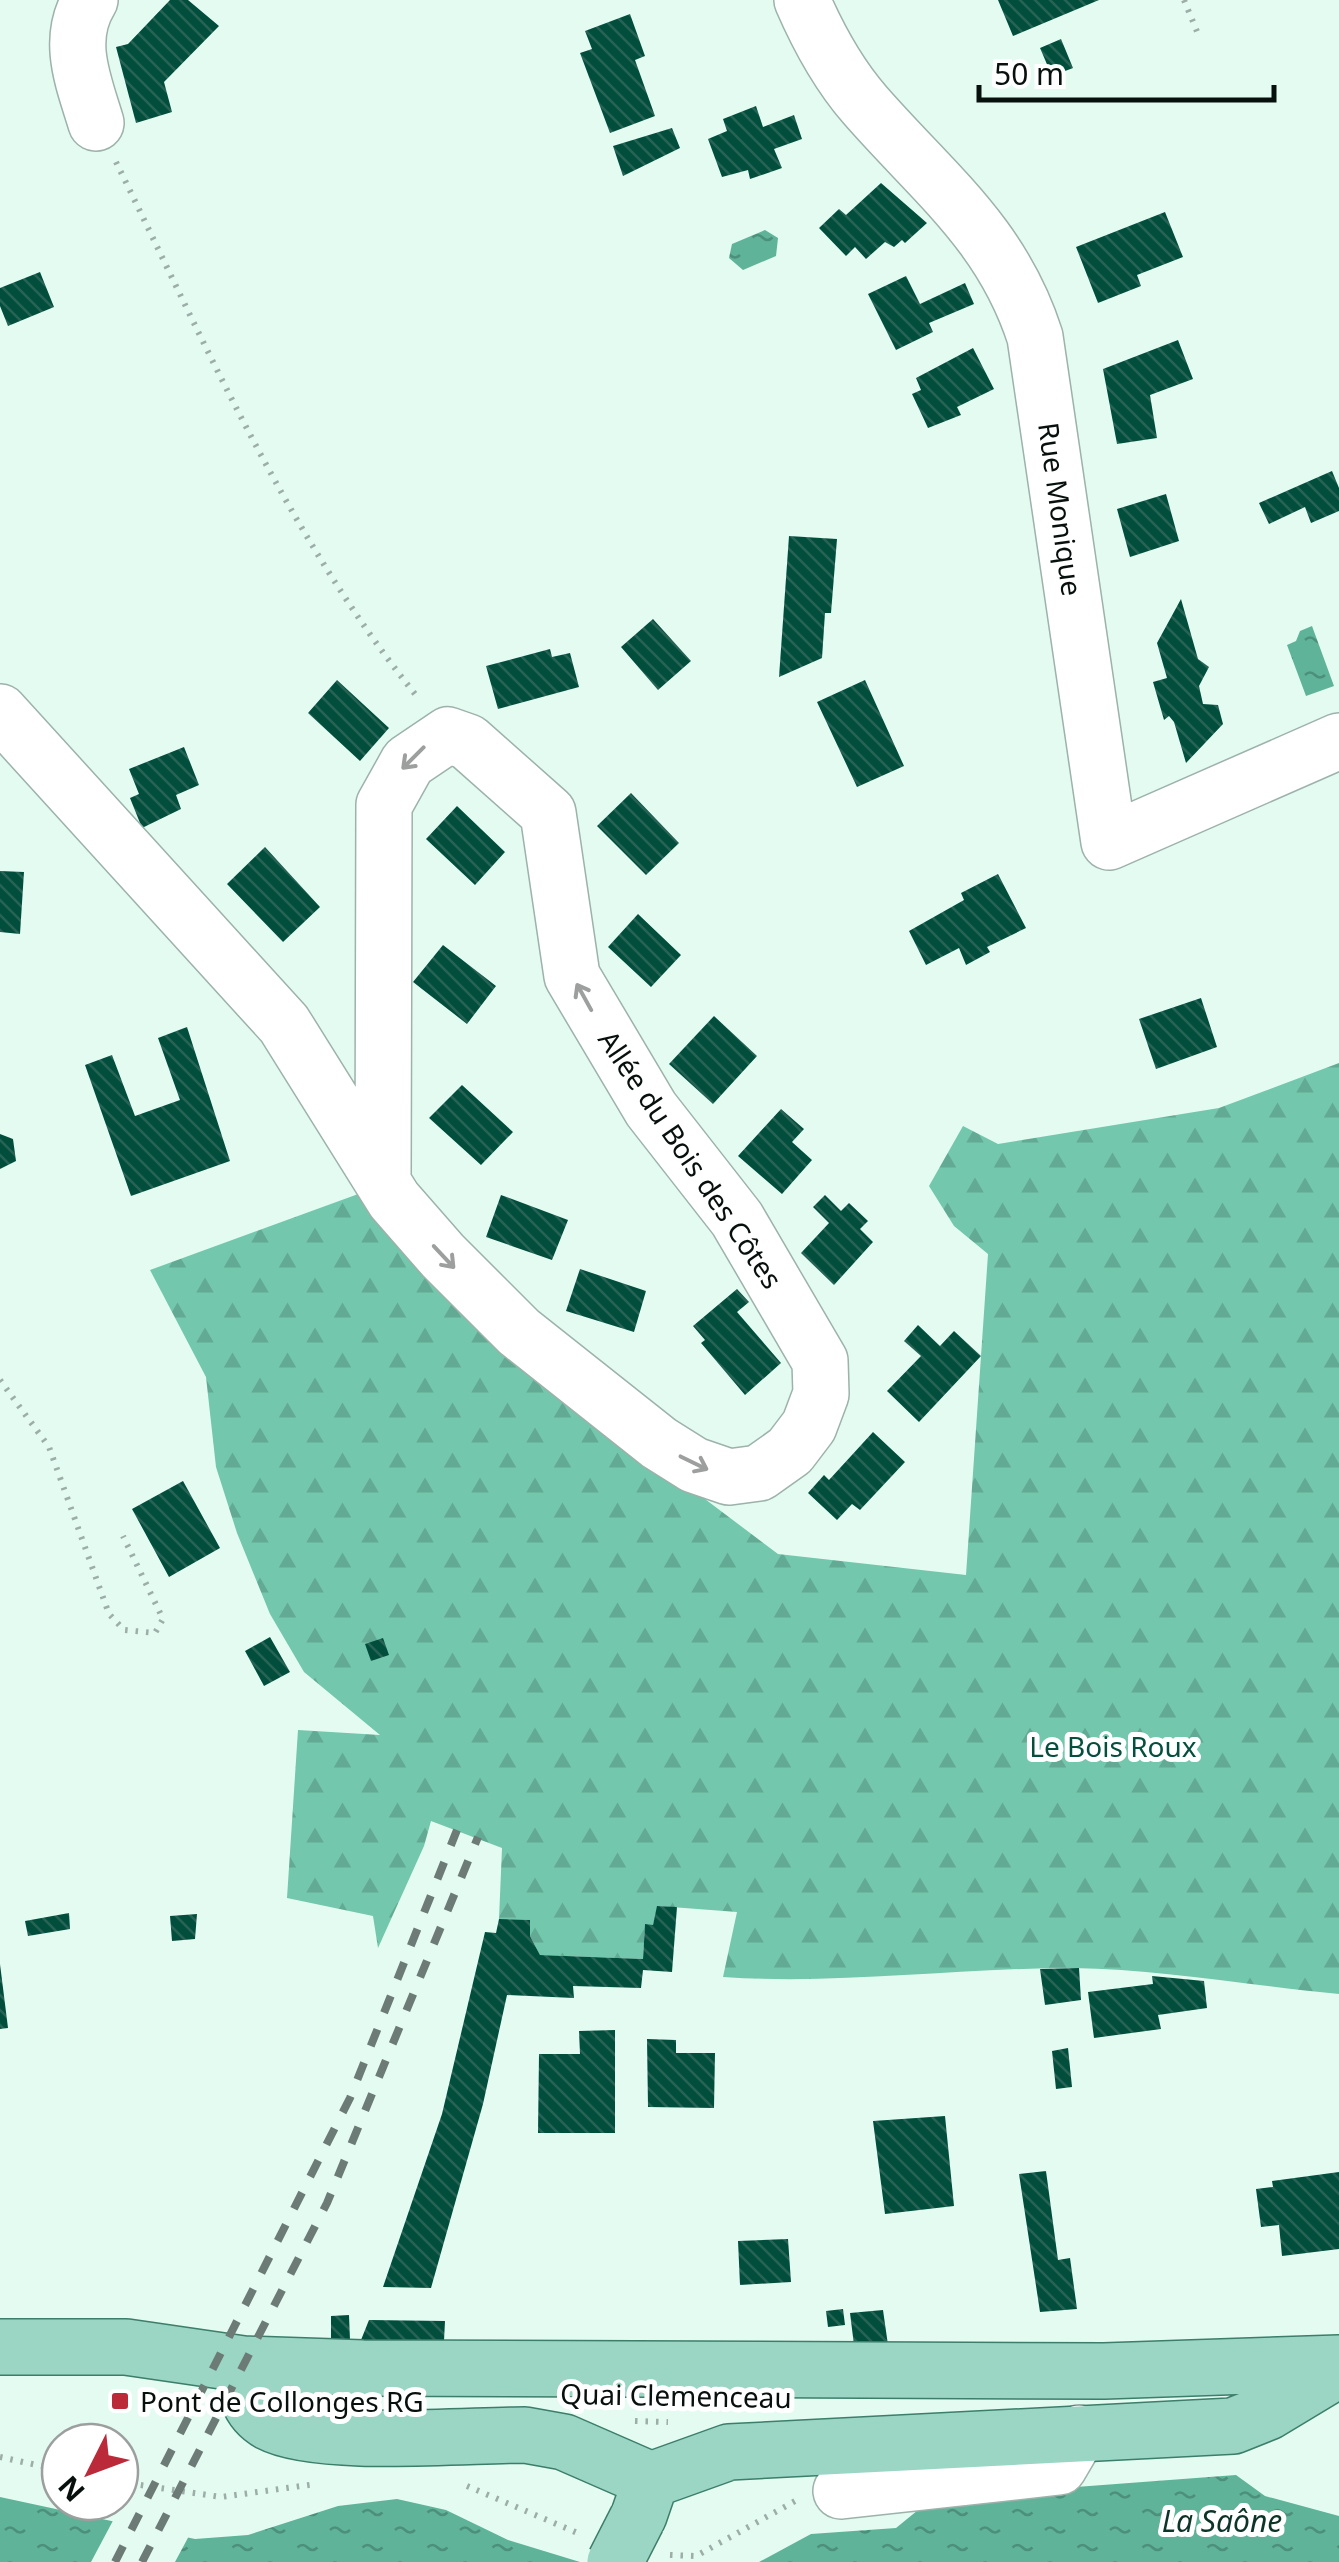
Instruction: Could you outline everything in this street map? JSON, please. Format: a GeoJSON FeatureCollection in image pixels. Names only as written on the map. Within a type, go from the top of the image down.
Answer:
{"type":"FeatureCollection","features":[{"type":"Feature","properties":{"kind":"main road","name":"Quai Clemenceau"},"geometry":{"type":"LineString","coordinates":[[8,2348],[124,2374],[1086,2400],[1329,2381]]}},
{"type":"Feature","properties":{"kind":"main road"},"geometry":{"type":"LineString","coordinates":[[242,2376],[252,2408],[270,2423],[297,2431],[556,2440],[633,2531],[728,2452],[1232,2426],[1329,2381]]}},
{"type":"Feature","properties":{"kind":"street"},"geometry":{"type":"LineString","coordinates":[[90,0],[78,34],[77,62],[96,123]]}},
{"type":"Feature","properties":{"kind":"street","name":"Rue Monique"},"geometry":{"type":"LineString","coordinates":[[802,0],[827,51],[862,102],[978,224],[1022,297],[1036,337],[1109,842],[1339,741]]}},
{"type":"Feature","properties":{"kind":"street","name":"Allée du Bois des Côtes"},"geometry":{"type":"LineString","coordinates":[[0,712],[284,1024],[383,1182],[442,1256],[519,1332],[659,1443],[694,1465],[730,1477],[759,1473],[790,1451],[810,1426],[821,1394],[820,1361],[804,1328],[736,1219],[651,1109],[572,976],[548,814],[468,742],[448,734]]}},
{"type":"Feature","properties":{"kind":"street"},"geometry":{"type":"LineString","coordinates":[[383,1182],[384,804],[408,762],[448,734]]}},
{"type":"Feature","properties":{"kind":"street"},"geometry":{"type":"LineString","coordinates":[[842,2491],[1059,2467],[1078,2433]]}},
{"type":"Feature","properties":{"kind":"path"},"geometry":{"type":"LineString","coordinates":[[1184,0],[1198,34]]}},
{"type":"Feature","properties":{"kind":"path"},"geometry":{"type":"LineString","coordinates":[[96,123],[289,504],[354,612],[448,734]]}},
{"type":"Feature","properties":{"kind":"path"},"geometry":{"type":"LineString","coordinates":[[0,1380],[49,1447],[109,1614],[124,1630],[155,1633],[163,1619],[160,1606],[123,1536]]}},
{"type":"Feature","properties":{"kind":"path"},"geometry":{"type":"LineString","coordinates":[[0,2457],[40,2466]]}},
{"type":"Feature","properties":{"kind":"path"},"geometry":{"type":"LineString","coordinates":[[140,2485],[233,2497],[328,2481]]}},
{"type":"Feature","properties":{"kind":"path"},"geometry":{"type":"LineString","coordinates":[[451,2482],[633,2531],[696,2556],[787,2503],[842,2491]]}},
{"type":"Feature","properties":{"kind":"green space","name":"Le Bois Roux"},"geometry":{"type":"Polygon","coordinates":[[[1339,1063],[1339,1994],[1073,1968],[854,1978],[723,1977],[737,1912],[658,1906],[653,1925],[645,1925],[643,1959],[540,1955],[530,1936],[530,1920],[499,1919],[502,1848],[431,1821],[424,1846],[378,1948],[373,1916],[287,1898],[298,1730],[380,1735],[304,1672],[270,1614],[237,1533],[216,1467],[206,1377],[150,1270],[361,1193],[596,1417],[778,1554],[966,1575],[988,1254],[954,1226],[929,1186],[963,1126],[998,1144],[1219,1108],[1339,1063]]]}},
{"type":"Feature","properties":{"kind":"water"},"geometry":{"type":"Polygon","coordinates":[[[765,230],[778,238],[776,256],[743,270],[729,258],[732,244],[765,230]]]}},
{"type":"Feature","properties":{"kind":"water"},"geometry":{"type":"Polygon","coordinates":[[[1312,626],[1334,686],[1306,696],[1287,645],[1296,641],[1300,631],[1312,626]]]}},
{"type":"Feature","properties":{"kind":"water","name":"La Saône"},"geometry":{"type":"Polygon","coordinates":[[[1236,2475],[1265,2496],[1339,2516],[1339,2562],[759,2562],[811,2534],[896,2528],[923,2506],[955,2496],[1236,2475]]]}},
{"type":"Feature","properties":{"kind":"water"},"geometry":{"type":"Polygon","coordinates":[[[0,2497],[40,2506],[40,2522],[116,2522],[195,2539],[248,2535],[338,2506],[397,2499],[446,2510],[508,2540],[580,2562],[0,2562],[0,2497]]]}},
{"type":"Feature","properties":{"kind":"pier"},"geometry":{"type":"Polygon","coordinates":[[[112,2522],[140,2522],[190,2534],[175,2562],[91,2562],[112,2522]]]}},
{"type":"Feature","properties":{"kind":"building"},"geometry":{"type":"Polygon","coordinates":[[[170,0],[188,0],[219,26],[164,82],[172,112],[136,123],[116,47],[128,44],[170,0]]]}},
{"type":"Feature","properties":{"kind":"building"},"geometry":{"type":"Polygon","coordinates":[[[998,0],[1099,0],[1013,36],[998,0]]]}},
{"type":"Feature","properties":{"kind":"building"},"geometry":{"type":"Polygon","coordinates":[[[630,14],[645,56],[635,60],[655,116],[610,133],[580,53],[592,49],[585,31],[630,14]]]}},
{"type":"Feature","properties":{"kind":"building"},"geometry":{"type":"Polygon","coordinates":[[[1061,39],[1073,68],[1052,76],[1040,48],[1061,39]]]}},
{"type":"Feature","properties":{"kind":"building"},"geometry":{"type":"Polygon","coordinates":[[[756,106],[763,127],[794,115],[802,139],[774,149],[782,168],[750,179],[748,170],[722,177],[708,139],[727,131],[723,119],[756,106]]]}},
{"type":"Feature","properties":{"kind":"building"},"geometry":{"type":"Polygon","coordinates":[[[672,128],[680,148],[623,176],[613,146],[672,128]]]}},
{"type":"Feature","properties":{"kind":"building"},"geometry":{"type":"Polygon","coordinates":[[[881,183],[927,223],[905,243],[902,240],[894,247],[885,242],[866,259],[855,247],[846,256],[819,228],[839,209],[846,215],[881,183]]]}},
{"type":"Feature","properties":{"kind":"building"},"geometry":{"type":"Polygon","coordinates":[[[1165,212],[1183,257],[1137,275],[1141,286],[1098,303],[1076,247],[1165,212]]]}},
{"type":"Feature","properties":{"kind":"building"},"geometry":{"type":"Polygon","coordinates":[[[40,272],[54,307],[8,326],[0,306],[0,288],[40,272]]]}},
{"type":"Feature","properties":{"kind":"building"},"geometry":{"type":"Polygon","coordinates":[[[906,276],[920,304],[965,283],[974,304],[929,323],[933,332],[896,350],[868,294],[906,276]]]}},
{"type":"Feature","properties":{"kind":"building"},"geometry":{"type":"Polygon","coordinates":[[[1178,340],[1193,379],[1150,395],[1157,438],[1117,444],[1103,369],[1178,340]]]}},
{"type":"Feature","properties":{"kind":"building"},"geometry":{"type":"Polygon","coordinates":[[[973,348],[994,389],[957,407],[961,415],[928,428],[912,394],[921,390],[916,378],[973,348]]]}},
{"type":"Feature","properties":{"kind":"building"},"geometry":{"type":"Polygon","coordinates":[[[1332,471],[1339,488],[1339,511],[1311,523],[1305,507],[1269,524],[1259,503],[1332,471]]]}},
{"type":"Feature","properties":{"kind":"building"},"geometry":{"type":"Polygon","coordinates":[[[1166,494],[1179,541],[1130,557],[1117,509],[1166,494]]]}},
{"type":"Feature","properties":{"kind":"building"},"geometry":{"type":"Polygon","coordinates":[[[789,536],[837,539],[831,613],[825,613],[822,658],[779,677],[789,536]]]}},
{"type":"Feature","properties":{"kind":"building"},"geometry":{"type":"Polygon","coordinates":[[[1181,599],[1198,659],[1209,667],[1199,686],[1203,704],[1218,705],[1223,724],[1186,763],[1174,722],[1169,716],[1164,720],[1153,682],[1167,678],[1157,643],[1181,599]]]}},
{"type":"Feature","properties":{"kind":"building"},"geometry":{"type":"Polygon","coordinates":[[[653,619],[691,661],[658,690],[621,647],[653,619]]]}},
{"type":"Feature","properties":{"kind":"building"},"geometry":{"type":"Polygon","coordinates":[[[550,649],[552,657],[570,653],[579,687],[498,709],[486,666],[550,649]]]}},
{"type":"Feature","properties":{"kind":"building"},"geometry":{"type":"Polygon","coordinates":[[[337,680],[389,728],[360,761],[308,713],[337,680]]]}},
{"type":"Feature","properties":{"kind":"building"},"geometry":{"type":"Polygon","coordinates":[[[865,680],[904,766],[857,787],[817,702],[865,680]]]}},
{"type":"Feature","properties":{"kind":"building"},"geometry":{"type":"Polygon","coordinates":[[[184,747],[199,785],[176,795],[181,809],[142,828],[130,798],[139,794],[129,769],[184,747]]]}},
{"type":"Feature","properties":{"kind":"building"},"geometry":{"type":"Polygon","coordinates":[[[631,793],[679,843],[646,875],[597,826],[631,793]]]}},
{"type":"Feature","properties":{"kind":"building"},"geometry":{"type":"Polygon","coordinates":[[[457,806],[505,852],[475,885],[426,839],[457,806]]]}},
{"type":"Feature","properties":{"kind":"building"},"geometry":{"type":"Polygon","coordinates":[[[265,847],[320,907],[283,942],[227,884],[265,847]]]}},
{"type":"Feature","properties":{"kind":"building"},"geometry":{"type":"Polygon","coordinates":[[[0,871],[24,872],[20,934],[0,932],[0,871]]]}},
{"type":"Feature","properties":{"kind":"building"},"geometry":{"type":"Polygon","coordinates":[[[998,874],[1026,928],[987,947],[990,952],[966,965],[959,948],[926,965],[909,931],[964,900],[961,893],[998,874]]]}},
{"type":"Feature","properties":{"kind":"building"},"geometry":{"type":"Polygon","coordinates":[[[638,914],[681,955],[651,987],[608,947],[638,914]]]}},
{"type":"Feature","properties":{"kind":"building"},"geometry":{"type":"Polygon","coordinates":[[[443,945],[496,986],[467,1024],[413,982],[443,945]]]}},
{"type":"Feature","properties":{"kind":"building"},"geometry":{"type":"Polygon","coordinates":[[[1201,998],[1217,1047],[1156,1069],[1139,1019],[1201,998]]]}},
{"type":"Feature","properties":{"kind":"building"},"geometry":{"type":"Polygon","coordinates":[[[714,1016],[757,1056],[713,1104],[669,1064],[714,1016]]]}},
{"type":"Feature","properties":{"kind":"building"},"geometry":{"type":"Polygon","coordinates":[[[187,1027],[230,1161],[131,1196],[85,1065],[112,1055],[135,1116],[180,1100],[158,1038],[187,1027]]]}},
{"type":"Feature","properties":{"kind":"building"},"geometry":{"type":"Polygon","coordinates":[[[462,1085],[513,1132],[481,1165],[429,1118],[462,1085]]]}},
{"type":"Feature","properties":{"kind":"building"},"geometry":{"type":"Polygon","coordinates":[[[781,1109],[804,1129],[792,1142],[812,1160],[782,1194],[738,1156],[781,1109]]]}},
{"type":"Feature","properties":{"kind":"building"},"geometry":{"type":"Polygon","coordinates":[[[0,1134],[13,1139],[16,1161],[0,1169],[0,1134]]]}},
{"type":"Feature","properties":{"kind":"building"},"geometry":{"type":"Polygon","coordinates":[[[501,1195],[568,1220],[552,1260],[486,1237],[501,1195]]]}},
{"type":"Feature","properties":{"kind":"building"},"geometry":{"type":"Polygon","coordinates":[[[825,1195],[841,1211],[849,1203],[868,1221],[860,1229],[873,1242],[834,1285],[801,1253],[829,1223],[813,1207],[825,1195]]]}},
{"type":"Feature","properties":{"kind":"building"},"geometry":{"type":"Polygon","coordinates":[[[580,1269],[646,1291],[634,1332],[566,1311],[580,1269]]]}},
{"type":"Feature","properties":{"kind":"building"},"geometry":{"type":"Polygon","coordinates":[[[737,1289],[749,1302],[737,1312],[781,1363],[745,1395],[701,1343],[705,1340],[693,1326],[737,1289]]]}},
{"type":"Feature","properties":{"kind":"building"},"geometry":{"type":"Polygon","coordinates":[[[918,1325],[940,1346],[954,1331],[981,1356],[919,1422],[887,1391],[921,1356],[904,1341],[918,1325]]]}},
{"type":"Feature","properties":{"kind":"building"},"geometry":{"type":"Polygon","coordinates":[[[873,1432],[905,1462],[860,1510],[852,1504],[837,1520],[808,1493],[824,1475],[829,1480],[873,1432]]]}},
{"type":"Feature","properties":{"kind":"building"},"geometry":{"type":"Polygon","coordinates":[[[183,1481],[220,1548],[169,1577],[132,1509],[183,1481]]]}},
{"type":"Feature","properties":{"kind":"building"},"geometry":{"type":"Polygon","coordinates":[[[270,1637],[290,1672],[264,1686],[245,1651],[270,1637]]]}},
{"type":"Feature","properties":{"kind":"building"},"geometry":{"type":"Polygon","coordinates":[[[383,1638],[389,1655],[371,1661],[365,1644],[383,1638]]]}},
{"type":"Feature","properties":{"kind":"building"},"geometry":{"type":"Polygon","coordinates":[[[657,1906],[677,1907],[672,1972],[643,1970],[641,1988],[573,1986],[574,1998],[507,1995],[483,2104],[431,2288],[383,2287],[442,2114],[485,1932],[496,1933],[499,1919],[530,1920],[530,1936],[540,1955],[643,1959],[645,1924],[653,1925],[657,1906]]]}},
{"type":"Feature","properties":{"kind":"building"},"geometry":{"type":"Polygon","coordinates":[[[69,1913],[70,1929],[28,1936],[25,1921],[69,1913]]]}},
{"type":"Feature","properties":{"kind":"building"},"geometry":{"type":"Polygon","coordinates":[[[197,1914],[195,1939],[172,1941],[170,1916],[197,1914]]]}},
{"type":"Feature","properties":{"kind":"building"},"geometry":{"type":"Polygon","coordinates":[[[0,1964],[8,2028],[0,2029],[0,1964]]]}},
{"type":"Feature","properties":{"kind":"building"},"geometry":{"type":"Polygon","coordinates":[[[1079,1968],[1081,2000],[1045,2005],[1040,1969],[1079,1968]]]}},
{"type":"Feature","properties":{"kind":"building"},"geometry":{"type":"Polygon","coordinates":[[[1152,1976],[1204,1981],[1207,2008],[1158,2015],[1161,2029],[1094,2038],[1088,1992],[1153,1984],[1152,1976]]]}},
{"type":"Feature","properties":{"kind":"building"},"geometry":{"type":"Polygon","coordinates":[[[615,2030],[615,2133],[538,2133],[539,2054],[580,2054],[579,2031],[615,2030]]]}},
{"type":"Feature","properties":{"kind":"building"},"geometry":{"type":"Polygon","coordinates":[[[647,2039],[676,2040],[676,2053],[715,2053],[714,2108],[648,2107],[647,2039]]]}},
{"type":"Feature","properties":{"kind":"building"},"geometry":{"type":"Polygon","coordinates":[[[1068,2048],[1072,2087],[1056,2089],[1052,2051],[1068,2048]]]}},
{"type":"Feature","properties":{"kind":"building"},"geometry":{"type":"Polygon","coordinates":[[[945,2116],[954,2206],[885,2214],[873,2121],[945,2116]]]}},
{"type":"Feature","properties":{"kind":"building"},"geometry":{"type":"Polygon","coordinates":[[[1046,2171],[1058,2260],[1070,2258],[1077,2309],[1040,2312],[1019,2174],[1046,2171]]]}},
{"type":"Feature","properties":{"kind":"building"},"geometry":{"type":"Polygon","coordinates":[[[1339,2172],[1339,2249],[1282,2256],[1279,2225],[1261,2227],[1256,2189],[1273,2187],[1272,2181],[1339,2172]]]}},
{"type":"Feature","properties":{"kind":"building"},"geometry":{"type":"Polygon","coordinates":[[[788,2239],[791,2282],[740,2285],[738,2241],[788,2239]]]}},
{"type":"Feature","properties":{"kind":"building"},"geometry":{"type":"Polygon","coordinates":[[[843,2309],[845,2325],[828,2327],[826,2311],[843,2309]]]}},
{"type":"Feature","properties":{"kind":"building"},"geometry":{"type":"Polygon","coordinates":[[[883,2310],[888,2345],[854,2345],[850,2313],[883,2310]]]}},
{"type":"Feature","properties":{"kind":"building"},"geometry":{"type":"Polygon","coordinates":[[[349,2315],[350,2340],[331,2340],[331,2316],[349,2315]]]}},
{"type":"Feature","properties":{"kind":"building"},"geometry":{"type":"Polygon","coordinates":[[[369,2320],[445,2321],[444,2341],[361,2340],[369,2320]]]}},
{"type":"Feature","properties":{"kind":"railway"},"geometry":{"type":"LineString","coordinates":[[115,2562],[350,2098],[457,1830]]}},
{"type":"Feature","properties":{"kind":"railway"},"geometry":{"type":"LineString","coordinates":[[142,2562],[327,2203],[478,1837]]}},
{"type":"Feature","properties":{"kind":"place","name":"Pont de Collonges RG"},"geometry":{"type":"Point","coordinates":[120,2401]}}]}
